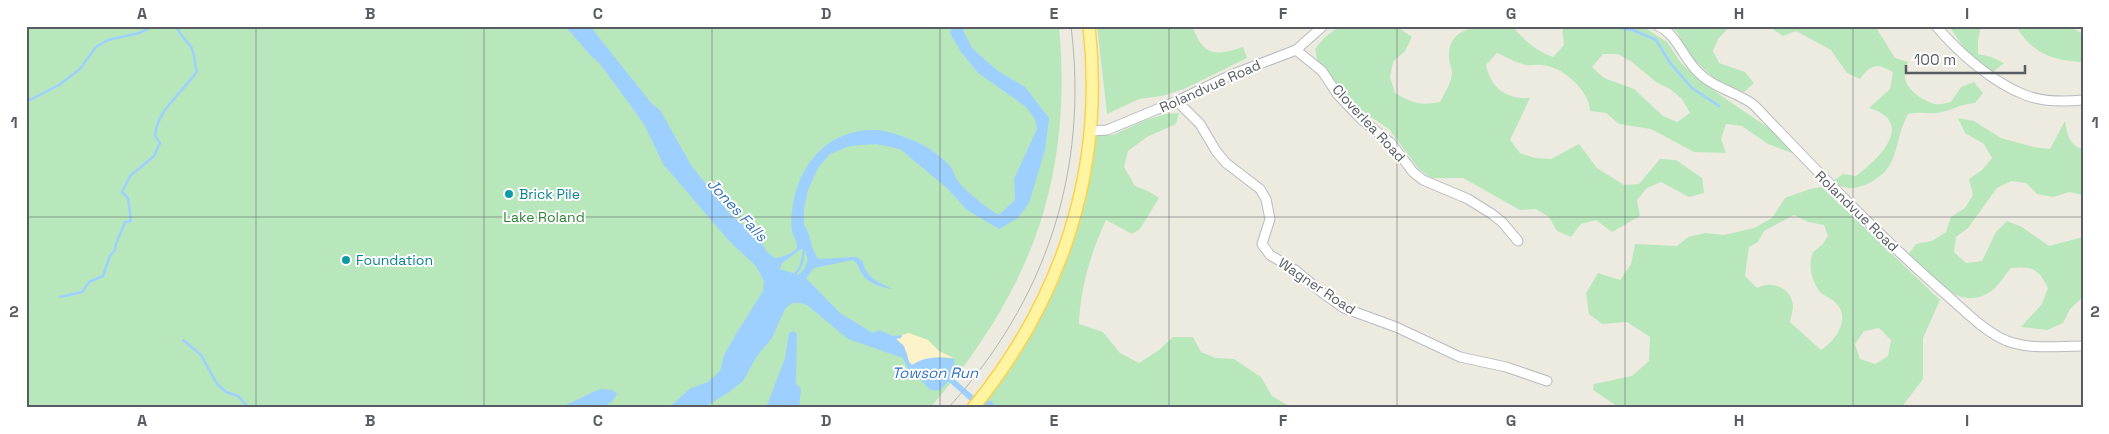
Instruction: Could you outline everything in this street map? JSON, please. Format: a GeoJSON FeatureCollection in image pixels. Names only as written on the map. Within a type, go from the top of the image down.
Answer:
{"type":"FeatureCollection","features":[{"type":"Feature","properties":{"kind":"main road"},"geometry":{"type":"LineString","coordinates":[[973,408],[1015,350],[1051,283],[1069,236],[1078,205],[1090,131],[1093,92],[1089,26]]}},
{"type":"Feature","properties":{"kind":"street","name":"Rolandvue Road"},"geometry":{"type":"LineString","coordinates":[[1090,131],[1107,130],[1177,101],[1231,75],[1296,50],[1323,26]]}},
{"type":"Feature","properties":{"kind":"street","name":"Rolandvue Road"},"geometry":{"type":"LineString","coordinates":[[1658,26],[1670,34],[1689,64],[1707,80],[1754,105],[1857,212],[1930,280],[1985,326],[2001,338],[2027,346],[2083,346]]}},
{"type":"Feature","properties":{"kind":"street"},"geometry":{"type":"LineString","coordinates":[[1936,26],[1963,56],[2014,90],[2031,97],[2054,102],[2083,100]]}},
{"type":"Feature","properties":{"kind":"street","name":"Cloverlea Road"},"geometry":{"type":"LineString","coordinates":[[1296,50],[1322,71],[1338,95],[1362,120],[1391,143],[1412,172],[1423,180],[1468,199],[1492,214],[1502,222],[1518,241]]}},
{"type":"Feature","properties":{"kind":"street","name":"Wagner Road"},"geometry":{"type":"LineString","coordinates":[[1177,101],[1200,124],[1216,151],[1226,163],[1260,189],[1266,199],[1270,219],[1262,244],[1270,255],[1295,270],[1324,294],[1356,314],[1396,327],[1460,357],[1506,366],[1547,381]]}},
{"type":"Feature","properties":{"kind":"green space","name":"Lake Roland"},"geometry":{"type":"Polygon","coordinates":[[[26,26],[1059,26],[1062,82],[1059,134],[1051,184],[1037,231],[1018,277],[994,321],[965,365],[930,408],[26,408],[26,26]]]}},
{"type":"Feature","properties":{"kind":"green space"},"geometry":{"type":"Polygon","coordinates":[[[1097,26],[1192,26],[1196,36],[1206,49],[1212,52],[1225,52],[1243,47],[1247,58],[1184,89],[1162,96],[1139,99],[1107,114],[1097,26]]]}},
{"type":"Feature","properties":{"kind":"green space"},"geometry":{"type":"Polygon","coordinates":[[[1340,26],[1396,26],[1412,37],[1405,51],[1393,62],[1390,77],[1395,93],[1411,101],[1427,104],[1440,102],[1448,88],[1452,71],[1449,58],[1450,46],[1462,32],[1481,27],[1512,26],[1531,44],[1553,57],[1564,45],[1562,26],[1640,26],[1667,42],[1681,63],[1704,84],[1776,133],[1798,155],[1768,144],[1742,126],[1726,124],[1721,139],[1726,153],[1694,152],[1651,129],[1619,124],[1606,113],[1590,111],[1589,103],[1580,88],[1574,81],[1558,70],[1550,66],[1522,64],[1497,53],[1486,65],[1496,86],[1513,97],[1530,98],[1510,140],[1520,153],[1535,158],[1551,159],[1579,144],[1597,168],[1624,185],[1639,184],[1660,159],[1676,160],[1702,178],[1704,193],[1689,197],[1661,182],[1647,188],[1637,200],[1640,216],[1612,232],[1596,220],[1581,224],[1571,237],[1557,231],[1549,217],[1536,209],[1520,210],[1463,178],[1431,178],[1418,168],[1389,129],[1347,101],[1318,64],[1315,49],[1325,37],[1340,26]],[[1603,54],[1592,67],[1604,78],[1634,89],[1663,116],[1677,122],[1690,113],[1682,99],[1670,89],[1656,82],[1632,62],[1618,54],[1603,54]]]}},
{"type":"Feature","properties":{"kind":"green space"},"geometry":{"type":"Polygon","coordinates":[[[1669,26],[1730,26],[1718,39],[1713,51],[1719,63],[1745,72],[1754,83],[1744,92],[1718,82],[1690,56],[1677,32],[1669,26]]]}},
{"type":"Feature","properties":{"kind":"green space"},"geometry":{"type":"Polygon","coordinates":[[[1768,26],[1875,26],[1895,58],[1908,62],[1905,79],[1910,89],[1920,97],[1935,104],[1951,102],[1961,87],[1974,82],[1983,93],[1975,103],[1941,112],[1908,114],[1891,163],[1885,171],[1877,179],[1856,188],[1840,186],[1832,182],[1843,174],[1856,176],[1875,160],[1889,140],[1892,131],[1890,122],[1883,114],[1869,108],[1890,89],[1893,72],[1883,67],[1875,66],[1868,70],[1860,79],[1847,73],[1831,50],[1796,31],[1783,36],[1768,26]]]}},
{"type":"Feature","properties":{"kind":"green space"},"geometry":{"type":"Polygon","coordinates":[[[1949,26],[1981,26],[1978,54],[2004,63],[1993,72],[1984,67],[1972,58],[1949,26]]]}},
{"type":"Feature","properties":{"kind":"green space"},"geometry":{"type":"Polygon","coordinates":[[[2016,26],[2069,26],[2083,34],[2083,62],[2062,60],[2044,54],[2029,43],[2016,26]]]}},
{"type":"Feature","properties":{"kind":"green space"},"geometry":{"type":"Polygon","coordinates":[[[1179,113],[1176,124],[1147,137],[1128,151],[1124,167],[1135,186],[1159,198],[1140,229],[1132,234],[1106,220],[1087,271],[1079,324],[1103,332],[1120,353],[1139,363],[1159,350],[1173,337],[1193,337],[1201,352],[1216,358],[1234,359],[1261,377],[1272,396],[1292,408],[979,408],[1018,354],[1050,296],[1061,271],[1071,245],[1086,191],[1096,135],[1113,135],[1146,120],[1166,114],[1179,113]]]}},
{"type":"Feature","properties":{"kind":"green space"},"geometry":{"type":"Polygon","coordinates":[[[1958,118],[1974,121],[2001,138],[2034,147],[2050,149],[2065,121],[2072,142],[2083,149],[2083,195],[2069,192],[2053,197],[2037,194],[2026,183],[2011,181],[1997,188],[1968,228],[1956,237],[1954,252],[1966,263],[1982,261],[1996,232],[2007,221],[2022,227],[2049,246],[2083,237],[2083,297],[2070,309],[2063,323],[2047,330],[2021,327],[2042,304],[2048,288],[2041,276],[2034,270],[2024,267],[2011,268],[1993,290],[1978,297],[1967,298],[1945,289],[1908,255],[1916,244],[1932,241],[1946,232],[1951,217],[1965,208],[1973,195],[1969,179],[1982,170],[1992,158],[1984,144],[1965,133],[1958,118]]]}},
{"type":"Feature","properties":{"kind":"green space"},"geometry":{"type":"Polygon","coordinates":[[[1822,187],[1940,300],[1923,338],[1923,379],[1901,408],[1620,408],[1593,390],[1594,384],[1632,376],[1649,361],[1650,337],[1627,322],[1602,324],[1589,314],[1586,293],[1598,273],[1620,280],[1631,264],[1635,244],[1677,246],[1688,237],[1705,233],[1724,235],[1754,228],[1772,218],[1785,198],[1810,189],[1822,187]],[[1794,215],[1764,231],[1758,242],[1749,247],[1745,276],[1757,288],[1774,285],[1785,290],[1792,299],[1793,306],[1790,322],[1821,350],[1832,341],[1842,322],[1840,309],[1834,301],[1820,292],[1814,283],[1811,272],[1813,252],[1822,245],[1828,236],[1824,225],[1808,222],[1794,215]],[[1879,328],[1864,331],[1855,344],[1860,359],[1875,364],[1888,356],[1891,340],[1879,328]]]}},
{"type":"Feature","properties":{"kind":"sand"},"geometry":{"type":"Polygon","coordinates":[[[909,333],[928,340],[939,351],[954,358],[932,358],[912,365],[909,362],[907,353],[895,338],[901,338],[902,335],[909,333]]]}},
{"type":"Feature","properties":{"kind":"water","name":"Towson Run"},"geometry":{"type":"Polygon","coordinates":[[[565,26],[590,26],[652,104],[660,110],[691,165],[729,213],[760,240],[767,252],[775,258],[789,254],[797,247],[792,231],[792,214],[795,196],[807,167],[827,145],[840,137],[855,132],[887,131],[927,147],[952,168],[959,183],[969,193],[999,215],[1015,200],[1014,179],[1037,129],[1035,119],[1025,106],[978,73],[961,52],[950,33],[952,26],[963,26],[964,33],[973,49],[998,71],[1025,87],[1049,118],[1045,150],[1029,203],[1018,218],[999,229],[967,210],[947,188],[900,149],[876,144],[850,146],[830,154],[818,168],[808,190],[804,208],[804,225],[818,259],[857,257],[863,262],[870,276],[892,289],[871,283],[862,274],[853,260],[814,268],[806,278],[840,313],[873,333],[879,330],[893,336],[902,335],[901,338],[896,339],[904,346],[909,362],[912,365],[921,360],[931,358],[954,359],[955,369],[952,377],[984,405],[988,401],[992,401],[994,405],[992,408],[978,408],[948,381],[936,391],[929,389],[918,376],[911,375],[903,358],[848,339],[807,305],[792,303],[785,309],[772,338],[757,356],[743,381],[728,393],[703,408],[668,408],[691,388],[708,382],[720,371],[724,355],[763,291],[764,281],[756,266],[730,242],[663,164],[645,126],[600,64],[565,26]],[[801,249],[781,264],[780,269],[799,275],[806,264],[805,251],[801,249]]]}},
{"type":"Feature","properties":{"kind":"water"},"geometry":{"type":"Polygon","coordinates":[[[794,331],[797,334],[796,384],[801,388],[799,408],[766,408],[785,358],[789,333],[794,331]]]}},
{"type":"Feature","properties":{"kind":"water"},"geometry":{"type":"Polygon","coordinates":[[[600,389],[613,390],[617,394],[613,401],[599,408],[559,408],[600,389]]]}},
{"type":"Feature","properties":{"kind":"waterway"},"geometry":{"type":"LineString","coordinates":[[26,102],[59,85],[80,69],[96,47],[108,40],[139,33],[154,26]]}},
{"type":"Feature","properties":{"kind":"waterway"},"geometry":{"type":"LineString","coordinates":[[60,297],[82,292],[89,282],[103,276],[125,222],[131,221],[128,198],[122,192],[130,176],[154,156],[160,143],[155,136],[160,118],[165,109],[197,71],[192,49],[181,35],[177,26]]}},
{"type":"Feature","properties":{"kind":"waterway"},"geometry":{"type":"LineString","coordinates":[[1606,26],[1633,30],[1656,40],[1670,63],[1692,88],[1719,106]]}},
{"type":"Feature","properties":{"kind":"waterway"},"geometry":{"type":"LineString","coordinates":[[792,276],[800,267],[804,248]]}},
{"type":"Feature","properties":{"kind":"waterway"},"geometry":{"type":"LineString","coordinates":[[183,340],[201,355],[217,384],[226,392],[238,396],[249,408]]}},
{"type":"Feature","properties":{"kind":"tram line"},"geometry":{"type":"LineString","coordinates":[[948,408],[982,367],[1011,324],[1035,278],[1053,231],[1066,182],[1073,132],[1075,80],[1071,26]]}},
{"type":"Feature","properties":{"kind":"place","name":"Brick Pile"},"geometry":{"type":"Point","coordinates":[509,194]}},
{"type":"Feature","properties":{"kind":"place","name":"Foundation"},"geometry":{"type":"Point","coordinates":[346,260]}},
{"type":"Feature","properties":{"kind":"water label","name":"Jones Falls"},"geometry":{"type":"Point","coordinates":[737,210]}}]}
